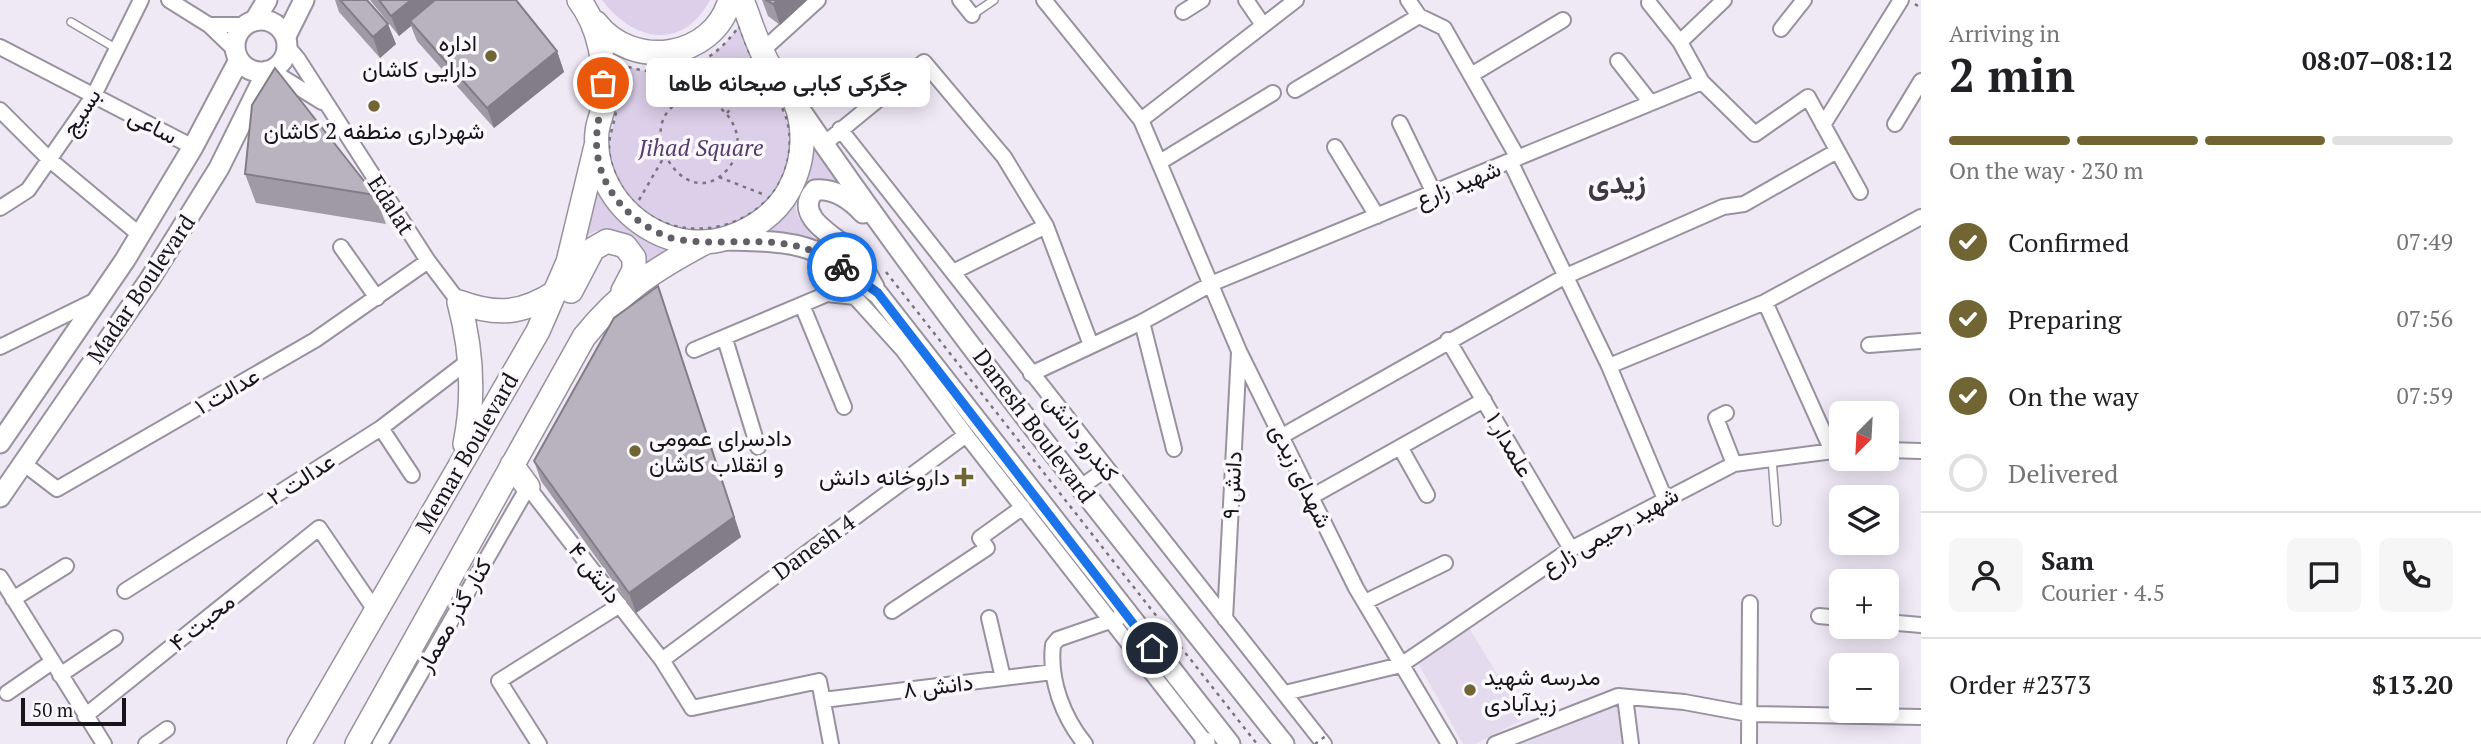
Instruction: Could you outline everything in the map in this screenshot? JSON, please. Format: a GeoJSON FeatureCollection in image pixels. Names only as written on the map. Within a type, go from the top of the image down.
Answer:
{"type":"FeatureCollection","features":[{"type":"Feature","properties":{"kind":"main road"},"geometry":{"type":"LineString","coordinates":[[267,0],[250,23],[239,32],[237,55],[248,68],[269,71],[285,58],[286,41],[304,0]]}},
{"type":"Feature","properties":{"kind":"main road"},"geometry":{"type":"LineString","coordinates":[[583,6],[616,42],[631,49],[664,54],[696,44],[709,34],[720,22],[730,0]]}},
{"type":"Feature","properties":{"kind":"main road"},"geometry":{"type":"LineString","coordinates":[[583,6],[601,43],[605,104],[597,129],[596,146],[604,177],[659,234],[690,242],[714,241],[752,228],[766,218],[790,187],[802,149],[802,133],[795,101],[788,86],[771,68],[742,0]]}},
{"type":"Feature","properties":{"kind":"main road"},"geometry":{"type":"LineString","coordinates":[[250,23],[276,24],[286,41]]}},
{"type":"Feature","properties":{"kind":"main road","name":"Madar Boulevard"},"geometry":{"type":"LineString","coordinates":[[0,443],[140,235],[193,147],[237,55]]}},
{"type":"Feature","properties":{"kind":"main road","name":"Madar Boulevard"},"geometry":{"type":"LineString","coordinates":[[0,497],[178,235],[219,168],[269,71]]}},
{"type":"Feature","properties":{"kind":"main road","name":"Danesh Boulevard"},"geometry":{"type":"LineString","coordinates":[[795,101],[887,235],[1284,744]]}},
{"type":"Feature","properties":{"kind":"main road","name":"Memar Boulevard"},"geometry":{"type":"LineString","coordinates":[[299,744],[538,331],[568,262],[596,146]]}},
{"type":"Feature","properties":{"kind":"main road"},"geometry":{"type":"LineString","coordinates":[[878,293],[855,255],[817,224],[810,214],[812,194],[822,189],[838,194],[858,207],[887,235]]}},
{"type":"Feature","properties":{"kind":"main road"},"geometry":{"type":"LineString","coordinates":[[538,331],[558,317],[593,249],[607,241],[625,246],[634,258],[634,270],[619,297]]}},
{"type":"Feature","properties":{"kind":"main road","name":"Memar Boulevard"},"geometry":{"type":"LineString","coordinates":[[357,744],[584,337],[619,297],[651,272],[714,241]]}},
{"type":"Feature","properties":{"kind":"main road","name":"Danesh Boulevard"},"geometry":{"type":"LineString","coordinates":[[714,241],[772,241],[810,249],[825,255],[878,293],[1119,617],[1230,744]]}},
{"type":"Feature","properties":{"kind":"main road"},"geometry":{"type":"LineString","coordinates":[[461,462],[472,396],[471,359],[459,302],[496,313],[509,313],[539,303],[556,292]]}},
{"type":"Feature","properties":{"kind":"main road"},"geometry":{"type":"LineString","coordinates":[[512,465],[528,487]]}},
{"type":"Feature","properties":{"kind":"street","name":"بسیج"},"geometry":{"type":"LineString","coordinates":[[0,208],[29,190],[50,160],[94,95],[141,0]]}},
{"type":"Feature","properties":{"kind":"street"},"geometry":{"type":"LineString","coordinates":[[170,0],[209,25],[237,55]]}},
{"type":"Feature","properties":{"kind":"street"},"geometry":{"type":"LineString","coordinates":[[763,50],[818,0]]}},
{"type":"Feature","properties":{"kind":"street"},"geometry":{"type":"LineString","coordinates":[[960,0],[972,15]]}},
{"type":"Feature","properties":{"kind":"street","name":"شهدای زیدی"},"geometry":{"type":"LineString","coordinates":[[1044,0],[1141,120],[1213,283],[1239,351],[1365,602],[1448,744]]}},
{"type":"Feature","properties":{"kind":"street"},"geometry":{"type":"LineString","coordinates":[[1183,12],[1202,0]]}},
{"type":"Feature","properties":{"kind":"street"},"geometry":{"type":"LineString","coordinates":[[1246,0],[1263,25]]}},
{"type":"Feature","properties":{"kind":"street"},"geometry":{"type":"LineString","coordinates":[[1141,120],[1296,0]]}},
{"type":"Feature","properties":{"kind":"street"},"geometry":{"type":"LineString","coordinates":[[1408,0],[1419,16],[1444,28],[1515,160],[1564,277],[1609,366],[1665,499]]}},
{"type":"Feature","properties":{"kind":"street"},"geometry":{"type":"LineString","coordinates":[[1680,43],[1724,0]]}},
{"type":"Feature","properties":{"kind":"street"},"geometry":{"type":"LineString","coordinates":[[1780,29],[1804,0]]}},
{"type":"Feature","properties":{"kind":"street"},"geometry":{"type":"LineString","coordinates":[[1823,125],[1901,0]]}},
{"type":"Feature","properties":{"kind":"street"},"geometry":{"type":"LineString","coordinates":[[1649,3],[1680,43],[1702,82],[1755,134],[1808,97],[1860,192]]}},
{"type":"Feature","properties":{"kind":"street"},"geometry":{"type":"LineString","coordinates":[[1296,90],[1419,16]]}},
{"type":"Feature","properties":{"kind":"street"},"geometry":{"type":"LineString","coordinates":[[1471,75],[1563,20]]}},
{"type":"Feature","properties":{"kind":"street"},"geometry":{"type":"LineString","coordinates":[[209,25],[250,23]]}},
{"type":"Feature","properties":{"kind":"street","name":"Edalat"},"geometry":{"type":"LineString","coordinates":[[286,41],[428,261],[459,302]]}},
{"type":"Feature","properties":{"kind":"street","name":"ساعی"},"geometry":{"type":"LineString","coordinates":[[0,47],[193,147]]}},
{"type":"Feature","properties":{"kind":"street"},"geometry":{"type":"LineString","coordinates":[[1618,61],[1651,103]]}},
{"type":"Feature","properties":{"kind":"street"},"geometry":{"type":"LineString","coordinates":[[824,144],[924,62],[1004,157],[1046,226],[1091,345]]}},
{"type":"Feature","properties":{"kind":"street"},"geometry":{"type":"LineString","coordinates":[[269,71],[327,105]]}},
{"type":"Feature","properties":{"kind":"street"},"geometry":{"type":"LineString","coordinates":[[1895,124],[1921,81]]}},
{"type":"Feature","properties":{"kind":"street","name":"شهید زارع"},"geometry":{"type":"LineString","coordinates":[[1031,374],[1142,322],[1213,283],[1702,82]]}},
{"type":"Feature","properties":{"kind":"street"},"geometry":{"type":"LineString","coordinates":[[1160,162],[1273,93]]}},
{"type":"Feature","properties":{"kind":"street"},"geometry":{"type":"LineString","coordinates":[[0,110],[50,160],[140,235]]}},
{"type":"Feature","properties":{"kind":"street"},"geometry":{"type":"LineString","coordinates":[[1400,123],[1434,193]]}},
{"type":"Feature","properties":{"kind":"street","name":"کندرو دانش"},"geometry":{"type":"LineString","coordinates":[[840,129],[1106,470],[1325,739]]}},
{"type":"Feature","properties":{"kind":"street"},"geometry":{"type":"LineString","coordinates":[[1335,147],[1377,216]]}},
{"type":"Feature","properties":{"kind":"street"},"geometry":{"type":"LineString","coordinates":[[1282,436],[1564,277],[1723,207],[1744,204],[1837,151]]}},
{"type":"Feature","properties":{"kind":"street"},"geometry":{"type":"LineString","coordinates":[[1609,366],[1765,302],[1921,217]]}},
{"type":"Feature","properties":{"kind":"street"},"geometry":{"type":"LineString","coordinates":[[953,272],[1046,226]]}},
{"type":"Feature","properties":{"kind":"street"},"geometry":{"type":"LineString","coordinates":[[341,247],[377,298]]}},
{"type":"Feature","properties":{"kind":"street"},"geometry":{"type":"LineString","coordinates":[[810,249],[820,263],[827,294]]}},
{"type":"Feature","properties":{"kind":"street","name":"عدالت ۱"},"geometry":{"type":"LineString","coordinates":[[23,463],[57,489],[315,340],[428,261]]}},
{"type":"Feature","properties":{"kind":"street"},"geometry":{"type":"LineString","coordinates":[[694,350],[827,294],[855,297],[903,350],[965,435],[1023,507],[1119,617],[1206,743]]}},
{"type":"Feature","properties":{"kind":"street"},"geometry":{"type":"LineString","coordinates":[[0,347],[96,300]]}},
{"type":"Feature","properties":{"kind":"street"},"geometry":{"type":"LineString","coordinates":[[1765,302],[1829,436]]}},
{"type":"Feature","properties":{"kind":"street"},"geometry":{"type":"LineString","coordinates":[[802,306],[844,407]]}},
{"type":"Feature","properties":{"kind":"street"},"geometry":{"type":"LineString","coordinates":[[1142,322],[1174,449]]}},
{"type":"Feature","properties":{"kind":"street"},"geometry":{"type":"LineString","coordinates":[[724,339],[758,447]]}},
{"type":"Feature","properties":{"kind":"street","name":"علمدار ۱"},"geometry":{"type":"LineString","coordinates":[[1448,340],[1571,550]]}},
{"type":"Feature","properties":{"kind":"street"},"geometry":{"type":"LineString","coordinates":[[1869,345],[1921,341]]}},
{"type":"Feature","properties":{"kind":"street","name":"دانش ۹"},"geometry":{"type":"LineString","coordinates":[[1225,619],[1239,351]]}},
{"type":"Feature","properties":{"kind":"street","name":"عدالت ۲"},"geometry":{"type":"LineString","coordinates":[[125,591],[381,428],[471,359]]}},
{"type":"Feature","properties":{"kind":"street"},"geometry":{"type":"LineString","coordinates":[[1311,497],[1483,400]]}},
{"type":"Feature","properties":{"kind":"street"},"geometry":{"type":"LineString","coordinates":[[1726,413],[1716,418],[1734,464]]}},
{"type":"Feature","properties":{"kind":"street"},"geometry":{"type":"LineString","coordinates":[[381,428],[412,475]]}},
{"type":"Feature","properties":{"kind":"street","name":"Danesh 4"},"geometry":{"type":"LineString","coordinates":[[662,660],[965,435]]}},
{"type":"Feature","properties":{"kind":"street"},"geometry":{"type":"LineString","coordinates":[[1899,450],[1921,451],[1921,439]]}},
{"type":"Feature","properties":{"kind":"street"},"geometry":{"type":"LineString","coordinates":[[1400,447],[1427,495]]}},
{"type":"Feature","properties":{"kind":"street","name":"شهید رحیمی زارع"},"geometry":{"type":"LineString","coordinates":[[1401,665],[1571,550],[1734,464],[1829,452]]}},
{"type":"Feature","properties":{"kind":"street"},"geometry":{"type":"LineString","coordinates":[[1081,487],[1106,470]]}},
{"type":"Feature","properties":{"kind":"street","name":"دانش ۴"},"geometry":{"type":"LineString","coordinates":[[528,487],[662,660],[692,708],[819,681],[823,699]]}},
{"type":"Feature","properties":{"kind":"street","name":"کنار گذر معمار"},"geometry":{"type":"LineString","coordinates":[[380,744],[528,487]]}},
{"type":"Feature","properties":{"kind":"street"},"geometry":{"type":"LineString","coordinates":[[892,611],[987,548],[980,538],[1023,507]]}},
{"type":"Feature","properties":{"kind":"street","name":"محبت ۴"},"geometry":{"type":"LineString","coordinates":[[85,716],[319,528],[377,613]]}},
{"type":"Feature","properties":{"kind":"street"},"geometry":{"type":"LineString","coordinates":[[1365,602],[1445,563]]}},
{"type":"Feature","properties":{"kind":"street"},"geometry":{"type":"LineString","coordinates":[[13,599],[66,566]]}},
{"type":"Feature","properties":{"kind":"street"},"geometry":{"type":"LineString","coordinates":[[0,577],[104,744]]}},
{"type":"Feature","properties":{"kind":"street"},"geometry":{"type":"LineString","coordinates":[[1749,744],[1750,603]]}},
{"type":"Feature","properties":{"kind":"street"},"geometry":{"type":"LineString","coordinates":[[539,744],[499,681],[620,606]]}},
{"type":"Feature","properties":{"kind":"street"},"geometry":{"type":"LineString","coordinates":[[1819,616],[1829,617]]}},
{"type":"Feature","properties":{"kind":"street"},"geometry":{"type":"LineString","coordinates":[[1084,744],[1061,702],[1053,672],[1053,645],[1058,639],[1119,617]]}},
{"type":"Feature","properties":{"kind":"street"},"geometry":{"type":"LineString","coordinates":[[989,618],[1003,678]]}},
{"type":"Feature","properties":{"kind":"street"},"geometry":{"type":"LineString","coordinates":[[1899,623],[1921,625]]}},
{"type":"Feature","properties":{"kind":"street"},"geometry":{"type":"LineString","coordinates":[[7,693],[116,638]]}},
{"type":"Feature","properties":{"kind":"street"},"geometry":{"type":"LineString","coordinates":[[1285,693],[1401,665]]}},
{"type":"Feature","properties":{"kind":"street","name":"دانش ۸"},"geometry":{"type":"LineString","coordinates":[[823,699],[1053,672]]}},
{"type":"Feature","properties":{"kind":"street"},"geometry":{"type":"LineString","coordinates":[[1495,744],[1618,696],[1684,702],[1749,714],[1921,717]]}},
{"type":"Feature","properties":{"kind":"street"},"geometry":{"type":"LineString","coordinates":[[1625,697],[1631,744]]}},
{"type":"Feature","properties":{"kind":"street"},"geometry":{"type":"LineString","coordinates":[[823,699],[831,744]]}},
{"type":"Feature","properties":{"kind":"street"},"geometry":{"type":"LineString","coordinates":[[146,744],[167,729]]}},
{"type":"Feature","properties":{"kind":"lane"},"geometry":{"type":"LineString","coordinates":[[972,15],[994,0]]}},
{"type":"Feature","properties":{"kind":"lane"},"geometry":{"type":"LineString","coordinates":[[71,22],[117,49]]}},
{"type":"Feature","properties":{"kind":"lane"},"geometry":{"type":"LineString","coordinates":[[1772,459],[1777,522]]}},
{"type":"Feature","properties":{"kind":"path"},"geometry":{"type":"LineString","coordinates":[[739,26],[760,75],[777,93],[789,133],[787,162],[769,196],[746,217],[706,229],[664,222],[633,209],[611,159],[609,131],[617,105],[615,62],[649,73],[683,70],[716,53],[739,26]]}},
{"type":"Feature","properties":{"kind":"path"},"geometry":{"type":"LineString","coordinates":[[727,113],[760,75]]}},
{"type":"Feature","properties":{"kind":"path"},"geometry":{"type":"LineString","coordinates":[[699,97],[716,103],[727,113],[737,131],[737,149],[730,165],[719,177],[709,181],[690,180],[675,171],[664,157],[661,130],[668,114],[681,102],[699,97]]}},
{"type":"Feature","properties":{"kind":"path"},"geometry":{"type":"LineString","coordinates":[[633,209],[664,157]]}},
{"type":"Feature","properties":{"kind":"path"},"geometry":{"type":"LineString","coordinates":[[719,177],[769,196]]}},
{"type":"Feature","properties":{"kind":"path"},"geometry":{"type":"LineString","coordinates":[[886,272],[1257,744]]}},
{"type":"Feature","properties":{"kind":"path"},"geometry":{"type":"LineString","coordinates":[[1315,744],[1325,739]]}},
{"type":"Feature","properties":{"kind":"shaded area","name":"مدرسه شهید زیدآبادی"},"geometry":{"type":"Polygon","coordinates":[[[1468,626],[1524,719],[1475,744],[1463,744],[1417,661],[1468,626]]]}},
{"type":"Feature","properties":{"kind":"shaded area"},"geometry":{"type":"Polygon","coordinates":[[[1620,704],[1625,744],[1514,744],[1620,704]]]}},
{"type":"Feature","properties":{"kind":"green space"},"geometry":{"type":"Polygon","coordinates":[[[602,0],[710,0],[699,17],[686,28],[672,34],[657,35],[628,25],[602,0]]]}},
{"type":"Feature","properties":{"kind":"green space","name":"Jihad Square"},"geometry":{"type":"Polygon","coordinates":[[[739,26],[757,70],[785,115],[789,131],[786,166],[772,194],[749,214],[721,226],[690,228],[660,221],[634,203],[611,162],[609,145],[617,100],[615,62],[651,71],[684,68],[714,53],[739,26]]]}},
{"type":"Feature","properties":{"kind":"green space"},"geometry":{"type":"Polygon","coordinates":[[[813,145],[847,193],[813,186],[799,195],[796,202],[798,217],[823,248],[760,234],[790,205],[804,184],[812,159],[813,145]]]}},
{"type":"Feature","properties":{"kind":"green space"},"geometry":{"type":"Polygon","coordinates":[[[597,177],[684,247],[634,279],[608,230],[596,231],[584,237],[597,177]]]}},
{"type":"Feature","properties":{"kind":"building"},"geometry":{"type":"Polygon","coordinates":[[[340,0],[367,0],[388,24],[373,37],[340,0]]]}},
{"type":"Feature","properties":{"kind":"building"},"geometry":{"type":"Polygon","coordinates":[[[379,0],[411,0],[391,16],[379,0]]]}},
{"type":"Feature","properties":{"kind":"building","name":"اداره دارایی کاشان"},"geometry":{"type":"Polygon","coordinates":[[[435,0],[516,0],[557,51],[487,108],[410,21],[435,0]]]}},
{"type":"Feature","properties":{"kind":"building"},"geometry":{"type":"Polygon","coordinates":[[[275,68],[375,195],[245,174],[252,105],[275,68]]]}},
{"type":"Feature","properties":{"kind":"building","name":"دادسرای عمومی و انقلاب کاشان"},"geometry":{"type":"Polygon","coordinates":[[[658,286],[734,517],[629,593],[534,461],[614,318],[658,286]]]}},
{"type":"Feature","properties":{"kind":"way so far"},"geometry":{"type":"LineString","coordinates":[[603,83],[605,104],[597,129],[596,146],[599,162],[611,192],[632,216],[659,234],[674,239],[690,242],[722,240],[793,244],[825,255],[842,267]]}},
{"type":"Feature","properties":{"kind":"place","name":"اداره دارایی کاشان"},"geometry":{"type":"Point","coordinates":[491,56]}},
{"type":"Feature","properties":{"kind":"place","name":"جگرکی کبابی صبحانه طاها"},"geometry":{"type":"Point","coordinates":[603,83]}},
{"type":"Feature","properties":{"kind":"place","name":"شهرداری منطفه 2 کاشان"},"geometry":{"type":"Point","coordinates":[374,106]}},
{"type":"Feature","properties":{"kind":"place","name":"دادسرای عمومی و انقلاب کاشان"},"geometry":{"type":"Point","coordinates":[635,451]}},
{"type":"Feature","properties":{"kind":"place","name":"داروخانه دانش"},"geometry":{"type":"Point","coordinates":[964,477]}},
{"type":"Feature","properties":{"kind":"place","name":"مدرسه شهید زیدآبادی"},"geometry":{"type":"Point","coordinates":[1470,690]}},
{"type":"Feature","properties":{"kind":"district","name":"زیدی"},"geometry":{"type":"Point","coordinates":[1617,183]}},
{"type":"Feature","properties":{"kind":"route"},"geometry":{"type":"LineString","coordinates":[[842,267],[878,293],[1152,648]]}}]}
